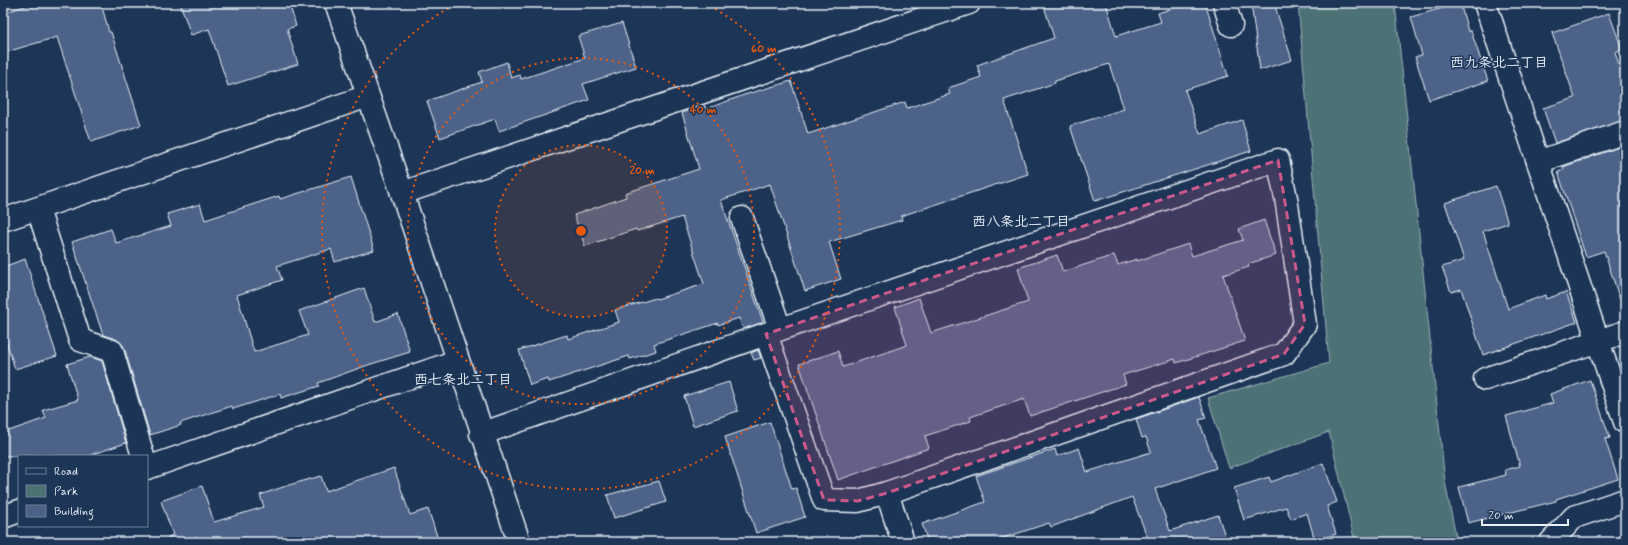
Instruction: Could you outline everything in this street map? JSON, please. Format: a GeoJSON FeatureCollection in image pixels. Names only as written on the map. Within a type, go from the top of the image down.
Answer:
{"type":"FeatureCollection","features":[{"type":"Feature","properties":{"kind":"street"},"geometry":{"type":"LineString","coordinates":[[336,3],[402,193],[481,434],[519,542]]}},
{"type":"Feature","properties":{"kind":"street"},"geometry":{"type":"LineString","coordinates":[[402,193],[918,11],[969,3]]}},
{"type":"Feature","properties":{"kind":"street"},"geometry":{"type":"LineString","coordinates":[[1224,3],[1231,25]]}},
{"type":"Feature","properties":{"kind":"street"},"geometry":{"type":"LineString","coordinates":[[1485,3],[1625,422]]}},
{"type":"Feature","properties":{"kind":"street"},"geometry":{"type":"LineString","coordinates":[[3,220],[368,96]]}},
{"type":"Feature","properties":{"kind":"street"},"geometry":{"type":"LineString","coordinates":[[1538,162],[1625,132]]}},
{"type":"Feature","properties":{"kind":"street"},"geometry":{"type":"LineString","coordinates":[[481,434],[773,332],[1278,160],[1286,198],[1305,324],[1284,354],[887,493],[858,501],[824,500],[773,332],[742,218]]}},
{"type":"Feature","properties":{"kind":"street"},"geometry":{"type":"LineString","coordinates":[[38,209],[80,340],[112,351],[143,455]]}},
{"type":"Feature","properties":{"kind":"street"},"geometry":{"type":"LineString","coordinates":[[1485,379],[1625,332]]}},
{"type":"Feature","properties":{"kind":"street"},"geometry":{"type":"LineString","coordinates":[[148,468],[457,361]]}},
{"type":"Feature","properties":{"kind":"street"},"geometry":{"type":"LineString","coordinates":[[887,493],[903,542]]}},
{"type":"Feature","properties":{"kind":"street"},"geometry":{"type":"LineString","coordinates":[[1551,542],[1574,517],[1625,500]]}},
{"type":"Feature","properties":{"kind":"street"},"geometry":{"type":"LineString","coordinates":[[3,517],[18,512]]}},
{"type":"Feature","properties":{"kind":"highlighted area"},"geometry":{"type":"Polygon","coordinates":[[[1278,160],[1305,324],[1284,354],[887,493],[858,501],[824,500],[766,334],[1278,160]]]}},
{"type":"Feature","properties":{"kind":"green space"},"geometry":{"type":"Polygon","coordinates":[[[1298,3],[1395,3],[1445,482],[1457,542],[1355,542],[1329,432],[1229,468],[1208,398],[1329,363],[1298,3]]]}},
{"type":"Feature","properties":{"kind":"building"},"geometry":{"type":"Polygon","coordinates":[[[34,3],[101,3],[109,32],[111,32],[141,125],[91,142],[57,37],[3,53],[3,13],[34,3]]]}},
{"type":"Feature","properties":{"kind":"building"},"geometry":{"type":"Polygon","coordinates":[[[180,3],[289,3],[296,26],[287,29],[298,64],[228,86],[209,29],[191,35],[180,3]]]}},
{"type":"Feature","properties":{"kind":"building"},"geometry":{"type":"Polygon","coordinates":[[[1043,3],[1106,3],[1116,36],[1161,22],[1158,13],[1188,3],[1205,3],[1228,76],[1185,90],[1200,134],[1242,120],[1251,151],[1095,201],[1070,126],[1124,109],[1109,64],[1055,81],[1055,83],[1004,100],[1028,174],[901,216],[902,220],[829,242],[841,279],[805,291],[770,184],[721,200],[763,322],[743,329],[739,318],[718,325],[718,323],[654,344],[656,351],[630,359],[629,356],[549,382],[548,379],[530,385],[519,350],[567,335],[568,339],[619,322],[615,310],[656,298],[657,299],[704,284],[682,217],[637,231],[636,229],[585,246],[574,215],[626,197],[625,193],[699,169],[682,113],[705,106],[706,109],[744,95],[791,81],[808,134],[905,102],[907,108],[950,94],[948,88],[981,77],[977,65],[1054,38],[1043,3]]]}},
{"type":"Feature","properties":{"kind":"building"},"geometry":{"type":"Polygon","coordinates":[[[1251,3],[1274,3],[1292,60],[1260,70],[1251,3]]]}},
{"type":"Feature","properties":{"kind":"building"},"geometry":{"type":"Polygon","coordinates":[[[1460,3],[1468,31],[1471,31],[1488,81],[1429,100],[1415,57],[1422,55],[1411,17],[1460,3]]]}},
{"type":"Feature","properties":{"kind":"building"},"geometry":{"type":"Polygon","coordinates":[[[1609,13],[1622,49],[1615,52],[1625,84],[1625,120],[1555,143],[1543,108],[1575,98],[1552,33],[1609,13]]]}},
{"type":"Feature","properties":{"kind":"building"},"geometry":{"type":"Polygon","coordinates":[[[622,23],[636,67],[583,84],[589,100],[499,131],[495,119],[440,138],[427,101],[482,82],[479,72],[507,62],[511,78],[520,75],[521,79],[585,58],[578,36],[622,23]]]}},
{"type":"Feature","properties":{"kind":"building"},"geometry":{"type":"Polygon","coordinates":[[[1625,145],[1625,302],[1621,303],[1604,251],[1586,257],[1558,172],[1564,170],[1563,167],[1625,145]]]}},
{"type":"Feature","properties":{"kind":"building"},"geometry":{"type":"Polygon","coordinates":[[[351,177],[374,250],[335,262],[331,249],[277,266],[282,280],[237,295],[254,352],[308,335],[299,311],[364,288],[375,322],[398,314],[410,352],[318,383],[319,386],[281,398],[280,394],[233,409],[232,406],[180,423],[181,425],[150,435],[124,347],[116,339],[103,335],[72,242],[111,229],[116,243],[171,226],[167,214],[200,204],[205,220],[279,196],[280,199],[351,177]]]}},
{"type":"Feature","properties":{"kind":"building"},"geometry":{"type":"Polygon","coordinates":[[[1496,186],[1508,223],[1483,231],[1508,309],[1545,295],[1546,299],[1566,292],[1577,322],[1483,355],[1461,289],[1451,292],[1442,267],[1464,260],[1445,203],[1496,186]]]}},
{"type":"Feature","properties":{"kind":"building"},"geometry":{"type":"Polygon","coordinates":[[[1264,220],[1276,255],[1248,264],[1249,267],[1223,275],[1245,341],[1176,363],[1175,359],[1123,375],[1126,384],[1030,416],[1024,399],[970,417],[971,421],[925,436],[929,448],[838,480],[799,364],[838,351],[843,367],[907,345],[895,307],[919,298],[931,333],[1028,302],[1018,268],[1057,255],[1063,272],[1114,255],[1118,265],[1137,259],[1137,261],[1188,244],[1192,256],[1243,240],[1239,229],[1264,220]]]}},
{"type":"Feature","properties":{"kind":"building"},"geometry":{"type":"Polygon","coordinates":[[[25,259],[57,356],[15,369],[3,331],[3,267],[25,259]]]}},
{"type":"Feature","properties":{"kind":"building"},"geometry":{"type":"Polygon","coordinates":[[[758,350],[761,358],[754,360],[751,353],[758,350]]]}},
{"type":"Feature","properties":{"kind":"building"},"geometry":{"type":"Polygon","coordinates":[[[90,357],[102,361],[126,443],[90,455],[3,456],[3,433],[46,418],[43,410],[78,400],[67,364],[90,357]]]}},
{"type":"Feature","properties":{"kind":"building"},"geometry":{"type":"Polygon","coordinates":[[[1590,380],[1610,438],[1605,439],[1618,479],[1556,499],[1556,501],[1468,523],[1459,487],[1506,475],[1505,470],[1520,466],[1506,416],[1553,403],[1550,394],[1590,380]]]}},
{"type":"Feature","properties":{"kind":"building"},"geometry":{"type":"Polygon","coordinates":[[[729,382],[738,411],[693,426],[684,396],[729,382]]]}},
{"type":"Feature","properties":{"kind":"building"},"geometry":{"type":"Polygon","coordinates":[[[1199,397],[1206,418],[1199,420],[1216,468],[1155,489],[1170,531],[1218,515],[1227,542],[1149,542],[1132,497],[1051,527],[1049,523],[991,542],[928,542],[922,524],[985,502],[976,476],[1055,449],[1057,456],[1079,448],[1087,472],[1151,452],[1146,437],[1142,438],[1136,419],[1199,397]]]}},
{"type":"Feature","properties":{"kind":"building"},"geometry":{"type":"Polygon","coordinates":[[[770,422],[792,489],[796,488],[805,517],[756,533],[725,437],[770,422]]]}},
{"type":"Feature","properties":{"kind":"building"},"geometry":{"type":"Polygon","coordinates":[[[1323,463],[1337,502],[1327,506],[1336,534],[1315,541],[1307,513],[1291,519],[1286,507],[1244,520],[1234,488],[1269,477],[1271,482],[1323,463]]]}},
{"type":"Feature","properties":{"kind":"building"},"geometry":{"type":"Polygon","coordinates":[[[394,468],[410,515],[428,509],[439,542],[169,542],[168,537],[173,535],[161,501],[202,486],[214,522],[264,507],[260,495],[289,485],[321,476],[326,491],[394,468]]]}},
{"type":"Feature","properties":{"kind":"building"},"geometry":{"type":"Polygon","coordinates":[[[659,481],[666,502],[614,518],[607,495],[659,481]]]}},
{"type":"Feature","properties":{"kind":"district","name":"西九条北二丁目"},"geometry":{"type":"Point","coordinates":[1499,63]}},
{"type":"Feature","properties":{"kind":"district","name":"西八条北二丁目"},"geometry":{"type":"Point","coordinates":[1021,222]}},
{"type":"Feature","properties":{"kind":"district","name":"西七条北二丁目"},"geometry":{"type":"Point","coordinates":[463,380]}}]}
